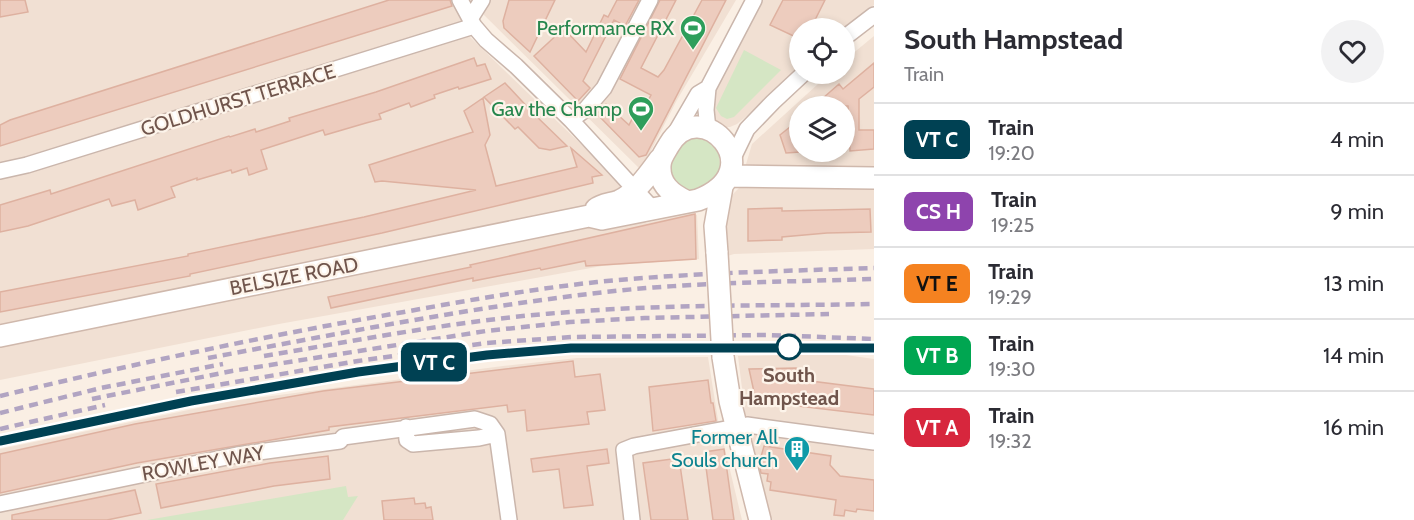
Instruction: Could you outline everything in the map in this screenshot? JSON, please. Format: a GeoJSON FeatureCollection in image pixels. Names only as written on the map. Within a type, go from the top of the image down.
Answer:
{"type":"FeatureCollection","features":[{"type":"Feature","properties":{"kind":"main road"},"geometry":{"type":"LineString","coordinates":[[716,226],[709,212],[692,200],[674,195],[665,185],[660,173],[660,159],[673,137],[689,128],[711,131],[723,139],[728,146],[727,174],[716,226],[723,357],[730,401],[760,520]]}},
{"type":"Feature","properties":{"kind":"main road","name":"BELSIZE ROAD"},"geometry":{"type":"LineString","coordinates":[[589,216],[599,207],[621,200],[635,189],[660,159]]}},
{"type":"Feature","properties":{"kind":"main road"},"geometry":{"type":"LineString","coordinates":[[727,174],[765,178],[874,178]]}},
{"type":"Feature","properties":{"kind":"main road"},"geometry":{"type":"LineString","coordinates":[[692,200],[711,195],[727,174]]}},
{"type":"Feature","properties":{"kind":"main road","name":"BELSIZE ROAD"},"geometry":{"type":"LineString","coordinates":[[0,336],[589,216],[602,219],[692,200]]}},
{"type":"Feature","properties":{"kind":"street"},"geometry":{"type":"LineString","coordinates":[[460,0],[472,22],[486,40],[571,120],[652,208]]}},
{"type":"Feature","properties":{"kind":"street"},"geometry":{"type":"LineString","coordinates":[[472,22],[482,0]]}},
{"type":"Feature","properties":{"kind":"street"},"geometry":{"type":"LineString","coordinates":[[571,120],[586,109],[604,88],[650,0]]}},
{"type":"Feature","properties":{"kind":"street"},"geometry":{"type":"LineString","coordinates":[[747,129],[711,131],[706,110],[708,88],[754,0]]}},
{"type":"Feature","properties":{"kind":"street"},"geometry":{"type":"LineString","coordinates":[[855,30],[874,15]]}},
{"type":"Feature","properties":{"kind":"street","name":"GOLDHURST TERRACE"},"geometry":{"type":"LineString","coordinates":[[0,171],[27,165],[472,22]]}},
{"type":"Feature","properties":{"kind":"street"},"geometry":{"type":"LineString","coordinates":[[727,174],[747,129],[792,84]]}},
{"type":"Feature","properties":{"kind":"street"},"geometry":{"type":"LineString","coordinates":[[673,137],[698,94],[708,88]]}},
{"type":"Feature","properties":{"kind":"street","name":"ROWLEY WAY"},"geometry":{"type":"LineString","coordinates":[[0,504],[237,455],[340,441],[343,436],[475,419],[490,424],[497,434],[509,520]]}},
{"type":"Feature","properties":{"kind":"street"},"geometry":{"type":"LineString","coordinates":[[632,520],[624,450],[634,446],[747,425],[874,442]]}},
{"type":"Feature","properties":{"kind":"shaded area"},"geometry":{"type":"Polygon","coordinates":[[[0,0],[455,0],[469,36],[619,181],[646,223],[693,213],[697,215],[699,259],[602,266],[279,324],[0,380],[0,0]]]}},
{"type":"Feature","properties":{"kind":"shaded area"},"geometry":{"type":"Polygon","coordinates":[[[478,0],[736,0],[677,100],[641,170],[484,15],[478,0]]]}},
{"type":"Feature","properties":{"kind":"shaded area"},"geometry":{"type":"Polygon","coordinates":[[[762,0],[874,0],[874,5],[855,21],[855,18],[789,18],[789,78],[737,124],[730,127],[717,127],[708,106],[709,96],[762,0]]]}},
{"type":"Feature","properties":{"kind":"shaded area"},"geometry":{"type":"Polygon","coordinates":[[[874,36],[874,249],[734,254],[724,257],[718,209],[739,188],[752,144],[789,110],[789,162],[855,162],[855,96],[805,96],[818,84],[855,84],[855,52],[874,36]]]}},
{"type":"Feature","properties":{"kind":"shaded area"},"geometry":{"type":"Polygon","coordinates":[[[839,354],[874,359],[874,520],[766,520],[753,476],[738,356],[839,354]]]}},
{"type":"Feature","properties":{"kind":"shaded area"},"geometry":{"type":"Polygon","coordinates":[[[708,357],[718,420],[742,520],[0,520],[0,449],[232,401],[577,358],[708,357]]]}},
{"type":"Feature","properties":{"kind":"green space"},"geometry":{"type":"Polygon","coordinates":[[[744,50],[781,70],[734,117],[727,119],[721,116],[716,108],[744,50]]]}},
{"type":"Feature","properties":{"kind":"green space"},"geometry":{"type":"Polygon","coordinates":[[[697,138],[711,144],[718,152],[720,157],[719,178],[697,193],[678,191],[668,167],[682,144],[697,138]]]}},
{"type":"Feature","properties":{"kind":"green space"},"geometry":{"type":"Polygon","coordinates":[[[346,486],[348,497],[358,496],[343,520],[147,520],[346,486]]]}},
{"type":"Feature","properties":{"kind":"building"},"geometry":{"type":"Polygon","coordinates":[[[0,0],[25,0],[28,12],[0,17],[0,0]]]}},
{"type":"Feature","properties":{"kind":"building"},"geometry":{"type":"Polygon","coordinates":[[[389,0],[450,0],[452,6],[0,146],[0,125],[10,120],[389,0]]]}},
{"type":"Feature","properties":{"kind":"building"},"geometry":{"type":"Polygon","coordinates":[[[509,0],[555,0],[530,52],[504,28],[503,21],[509,0]]]}},
{"type":"Feature","properties":{"kind":"building"},"geometry":{"type":"Polygon","coordinates":[[[617,0],[639,0],[625,26],[614,20],[583,81],[590,88],[578,101],[534,56],[561,31],[566,31],[586,52],[604,15],[608,17],[617,0]]]}},
{"type":"Feature","properties":{"kind":"building"},"geometry":{"type":"Polygon","coordinates":[[[660,0],[676,0],[641,68],[658,77],[702,0],[726,0],[646,155],[639,157],[597,114],[606,104],[629,125],[635,113],[640,116],[651,95],[620,79],[660,0]]]}},
{"type":"Feature","properties":{"kind":"building"},"geometry":{"type":"Polygon","coordinates":[[[783,0],[825,0],[816,18],[789,18],[789,34],[770,25],[783,0]]]}},
{"type":"Feature","properties":{"kind":"building"},"geometry":{"type":"Polygon","coordinates":[[[474,58],[477,66],[485,64],[491,79],[434,95],[435,98],[411,107],[409,103],[379,114],[381,119],[325,135],[323,130],[261,150],[267,169],[249,175],[247,168],[197,180],[197,178],[171,187],[175,197],[138,210],[135,200],[112,206],[109,199],[28,226],[0,232],[0,205],[50,190],[51,194],[229,136],[255,129],[256,132],[290,121],[289,118],[376,92],[474,58]]]}},
{"type":"Feature","properties":{"kind":"building"},"geometry":{"type":"Polygon","coordinates":[[[874,63],[874,87],[859,99],[859,130],[874,130],[874,149],[855,151],[855,96],[825,96],[839,84],[843,89],[849,84],[855,84],[855,79],[874,63]]]}},
{"type":"Feature","properties":{"kind":"building"},"geometry":{"type":"Polygon","coordinates":[[[505,83],[567,146],[550,150],[539,148],[518,127],[515,129],[484,97],[505,83]]]}},
{"type":"Feature","properties":{"kind":"building"},"geometry":{"type":"Polygon","coordinates":[[[483,98],[490,135],[485,145],[496,186],[577,167],[571,148],[602,175],[592,177],[593,183],[382,233],[190,274],[190,276],[0,312],[0,292],[188,256],[188,254],[364,217],[476,190],[375,182],[369,165],[473,132],[464,111],[483,98]]]}},
{"type":"Feature","properties":{"kind":"building"},"geometry":{"type":"Polygon","coordinates":[[[789,128],[789,153],[786,153],[780,135],[789,128]]]}},
{"type":"Feature","properties":{"kind":"building"},"geometry":{"type":"Polygon","coordinates":[[[782,208],[782,211],[870,209],[871,232],[827,233],[782,237],[782,240],[748,241],[748,209],[782,208]]]}},
{"type":"Feature","properties":{"kind":"building"},"geometry":{"type":"Polygon","coordinates":[[[695,214],[696,259],[586,266],[585,261],[473,281],[473,278],[331,308],[328,297],[471,267],[470,265],[695,214]]]}},
{"type":"Feature","properties":{"kind":"building"},"geometry":{"type":"Polygon","coordinates":[[[573,361],[575,377],[600,374],[605,410],[587,412],[589,424],[527,431],[525,410],[508,412],[507,405],[329,427],[329,430],[137,463],[0,493],[0,454],[135,424],[323,391],[573,361]]]}},
{"type":"Feature","properties":{"kind":"building"},"geometry":{"type":"Polygon","coordinates":[[[796,368],[795,379],[874,389],[874,415],[756,401],[749,369],[796,368]]]}},
{"type":"Feature","properties":{"kind":"building"},"geometry":{"type":"Polygon","coordinates":[[[708,380],[716,421],[653,431],[649,387],[708,380]]]}},
{"type":"Feature","properties":{"kind":"building","name":"Former All Souls church"},"geometry":{"type":"Polygon","coordinates":[[[764,446],[831,456],[830,465],[840,476],[874,480],[874,511],[845,510],[844,516],[834,515],[836,500],[770,490],[771,482],[767,481],[768,474],[761,473],[759,464],[764,446]]]}},
{"type":"Feature","properties":{"kind":"building"},"geometry":{"type":"Polygon","coordinates":[[[607,449],[609,463],[587,466],[593,505],[564,508],[559,469],[533,472],[531,459],[607,449]]]}},
{"type":"Feature","properties":{"kind":"building"},"geometry":{"type":"Polygon","coordinates":[[[724,449],[734,520],[713,520],[704,452],[724,449]]]}},
{"type":"Feature","properties":{"kind":"building"},"geometry":{"type":"Polygon","coordinates":[[[328,456],[330,479],[274,486],[161,508],[156,484],[270,463],[328,456]]]}},
{"type":"Feature","properties":{"kind":"building"},"geometry":{"type":"Polygon","coordinates":[[[679,458],[688,520],[651,520],[643,463],[679,458]]]}},
{"type":"Feature","properties":{"kind":"building"},"geometry":{"type":"Polygon","coordinates":[[[135,490],[141,513],[107,520],[12,520],[12,515],[135,490]]]}},
{"type":"Feature","properties":{"kind":"building"},"geometry":{"type":"Polygon","coordinates":[[[414,498],[415,504],[425,503],[426,508],[431,507],[433,520],[384,520],[382,501],[414,498]]]}},
{"type":"Feature","properties":{"kind":"railway"},"geometry":{"type":"LineString","coordinates":[[0,396],[252,340],[525,291],[666,276],[874,268]]}},
{"type":"Feature","properties":{"kind":"railway"},"geometry":{"type":"LineString","coordinates":[[208,358],[451,314],[597,293],[701,285],[874,279]]}},
{"type":"Feature","properties":{"kind":"railway"},"geometry":{"type":"LineString","coordinates":[[264,356],[416,330],[531,315],[608,309],[874,304]]}},
{"type":"Feature","properties":{"kind":"railway"},"geometry":{"type":"LineString","coordinates":[[92,399],[232,371],[486,331],[570,322],[645,318],[829,314]]}},
{"type":"Feature","properties":{"kind":"railway"},"geometry":{"type":"LineString","coordinates":[[176,392],[358,361],[487,343],[571,337],[768,335],[874,339]]}},
{"type":"Feature","properties":{"kind":"railway"},"geometry":{"type":"LineString","coordinates":[[0,441],[191,401],[358,372],[487,355],[571,348],[874,348]]}},
{"type":"Feature","properties":{"kind":"railway"},"geometry":{"type":"LineString","coordinates":[[0,413],[101,388],[223,364]]}},
{"type":"Feature","properties":{"kind":"railway"},"geometry":{"type":"LineString","coordinates":[[0,429],[105,405]]}},
{"type":"Feature","properties":{"kind":"train"},"geometry":{"type":"LineString","coordinates":[[0,441],[191,401],[358,372],[487,355],[571,348],[874,348]]}},
{"type":"Feature","properties":{"kind":"place","name":"Performance RX"},"geometry":{"type":"Point","coordinates":[693,51]}},
{"type":"Feature","properties":{"kind":"place","name":"Gav the Champ"},"geometry":{"type":"Point","coordinates":[641,132]}},
{"type":"Feature","properties":{"kind":"place","name":"South Hampstead"},"geometry":{"type":"Point","coordinates":[789,347]}},
{"type":"Feature","properties":{"kind":"place","name":"Former All Souls church"},"geometry":{"type":"Point","coordinates":[797,472]}}]}
